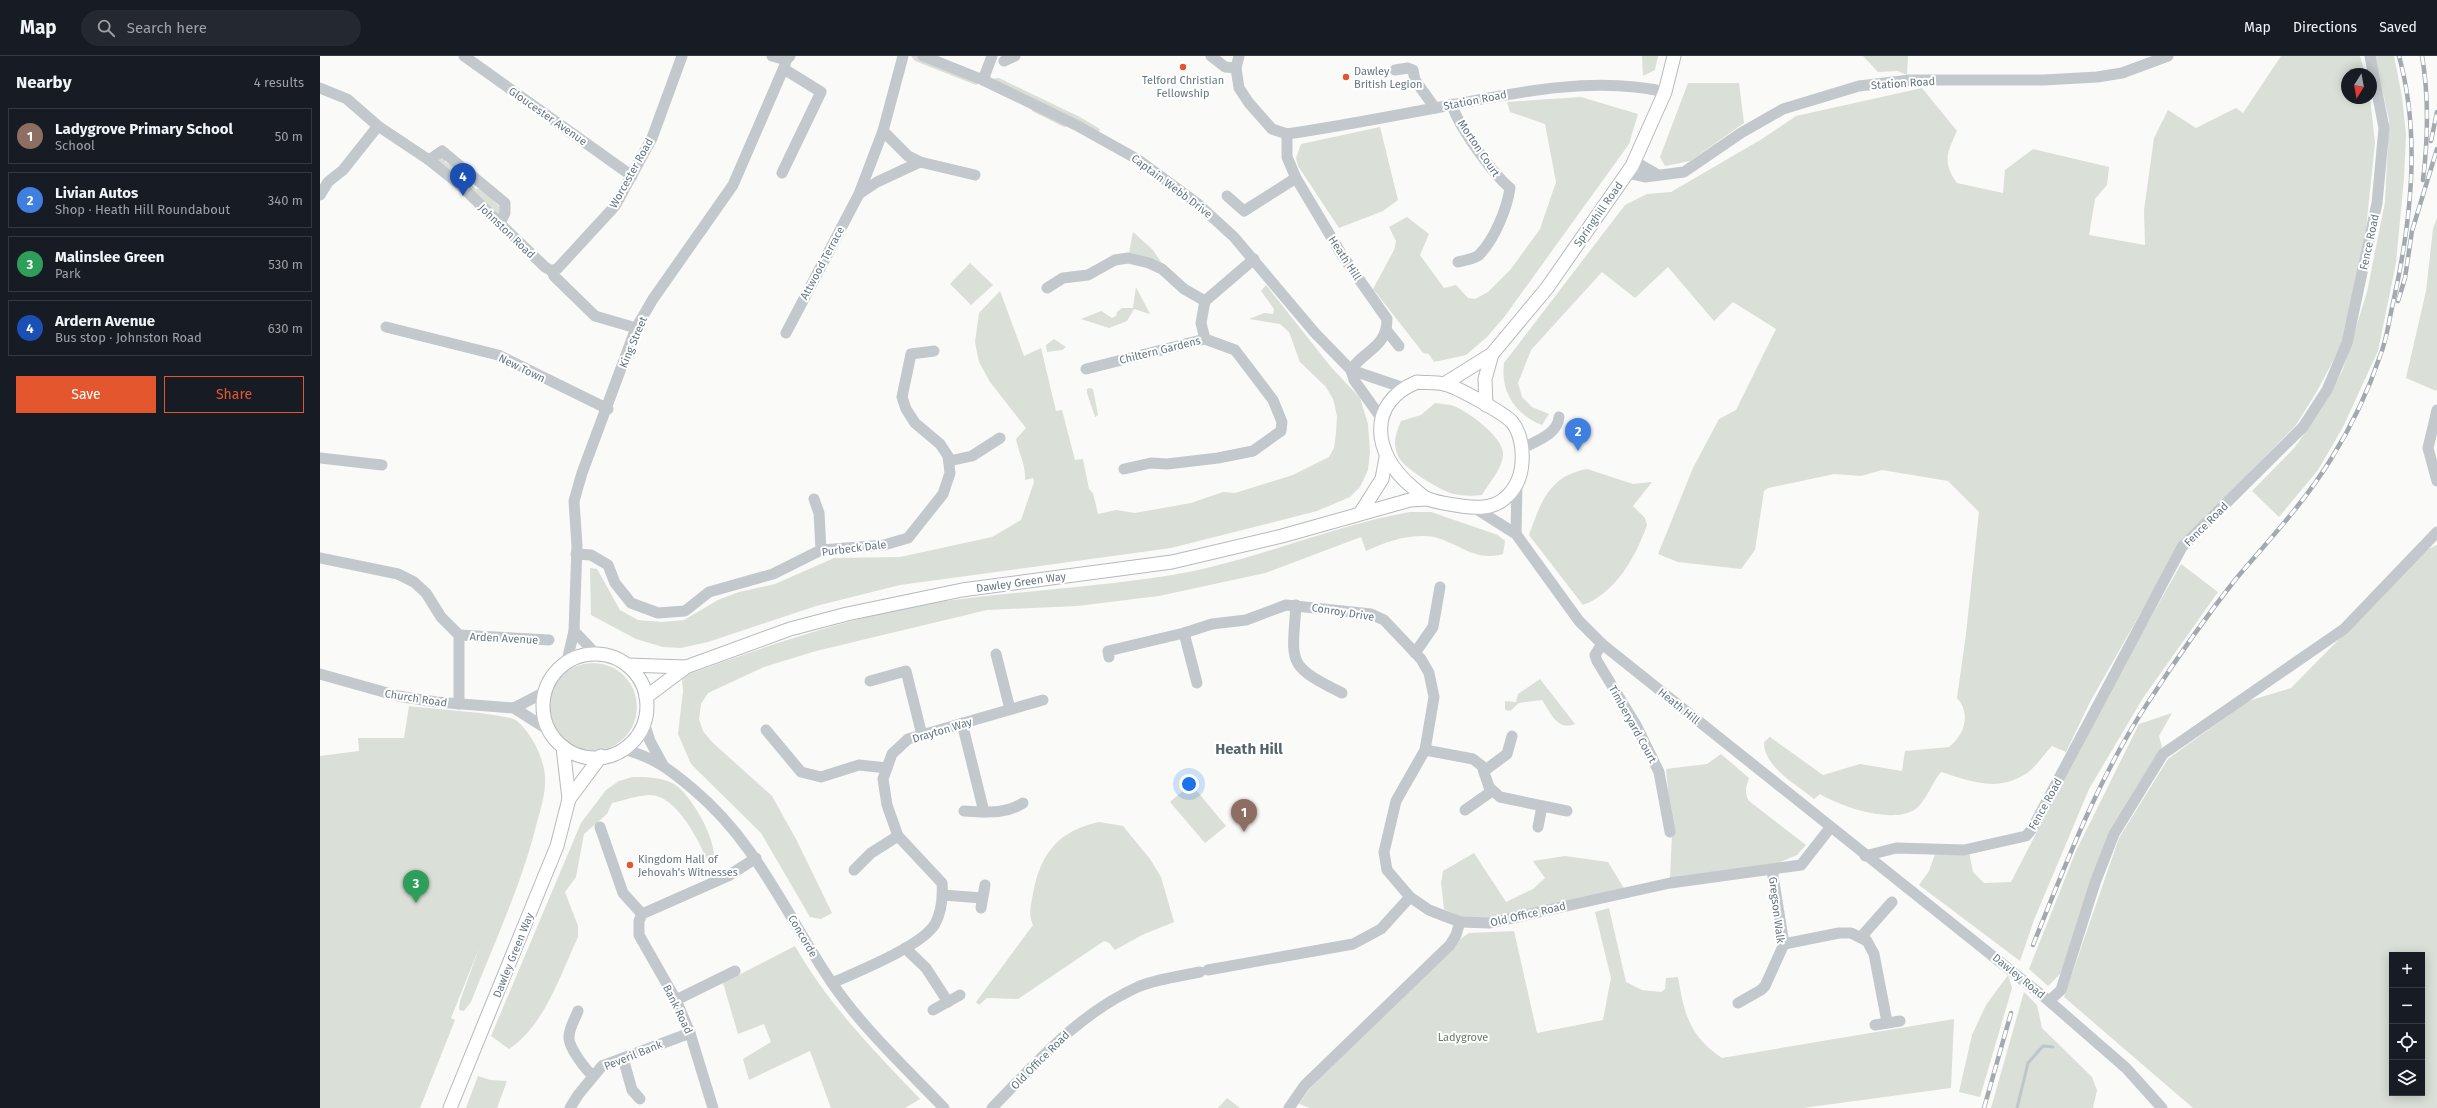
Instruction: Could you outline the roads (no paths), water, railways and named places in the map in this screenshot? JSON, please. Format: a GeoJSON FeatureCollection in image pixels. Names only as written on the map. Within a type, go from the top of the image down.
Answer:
{"type":"FeatureCollection","features":[{"type":"Feature","properties":{"kind":"main road","name":"Springhill Road"},"geometry":{"type":"LineString","coordinates":[[1444,384],[1492,354],[1547,288],[1634,161],[1664,92],[1674,56]]}},
{"type":"Feature","properties":{"kind":"main road","name":"Springhill Road"},"geometry":{"type":"LineString","coordinates":[[1486,405],[1485,379],[1492,354]]}},
{"type":"Feature","properties":{"kind":"main road"},"geometry":{"type":"LineString","coordinates":[[1417,382],[1444,384],[1486,405],[1512,422],[1523,448],[1522,471],[1512,492],[1497,505],[1474,508],[1427,499],[1405,481],[1386,458],[1381,440],[1382,419],[1389,401],[1404,388],[1417,382]]}},
{"type":"Feature","properties":{"kind":"main road"},"geometry":{"type":"LineString","coordinates":[[1361,512],[1382,479],[1386,458]]}},
{"type":"Feature","properties":{"kind":"main road","name":"Dawley Green Way"},"geometry":{"type":"LineString","coordinates":[[646,696],[686,667],[790,630],[904,600],[962,590],[1172,562],[1282,536],[1361,512],[1410,500],[1427,499]]}},
{"type":"Feature","properties":{"kind":"main road"},"geometry":{"type":"LineString","coordinates":[[596,654],[611,656],[627,665],[637,677],[646,696],[644,723],[635,739],[623,749],[601,756],[580,754],[563,747],[547,729],[542,708],[545,692],[552,678],[567,661],[585,655],[596,654]]}},
{"type":"Feature","properties":{"kind":"main road","name":"Dawley Green Way"},"geometry":{"type":"LineString","coordinates":[[627,665],[686,667]]}},
{"type":"Feature","properties":{"kind":"main road","name":"Dawley Green Way"},"geometry":{"type":"LineString","coordinates":[[450,1108],[557,846],[569,799],[563,747]]}},
{"type":"Feature","properties":{"kind":"main road","name":"Dawley Green Way"},"geometry":{"type":"LineString","coordinates":[[569,799],[601,756]]}},
{"type":"Feature","properties":{"kind":"street","name":"Gloucester Avenue"},"geometry":{"type":"LineString","coordinates":[[464,56],[632,176]]}},
{"type":"Feature","properties":{"kind":"street","name":"Worcester Road"},"geometry":{"type":"LineString","coordinates":[[552,271],[558,268],[615,206],[632,176],[658,122],[682,56]]}},
{"type":"Feature","properties":{"kind":"street"},"geometry":{"type":"LineString","coordinates":[[772,56],[787,61],[821,92],[782,173]]}},
{"type":"Feature","properties":{"kind":"street","name":"Attwood Terrace"},"geometry":{"type":"LineString","coordinates":[[786,333],[859,194],[883,131],[903,56]]}},
{"type":"Feature","properties":{"kind":"street","name":"Captain Webb Drive"},"geometry":{"type":"LineString","coordinates":[[923,56],[984,80],[1070,122],[1138,159],[1198,204],[1254,259],[1315,333],[1351,370],[1404,388]]}},
{"type":"Feature","properties":{"kind":"street"},"geometry":{"type":"LineString","coordinates":[[984,80],[992,56]]}},
{"type":"Feature","properties":{"kind":"street"},"geometry":{"type":"LineString","coordinates":[[1004,61],[1015,56]]}},
{"type":"Feature","properties":{"kind":"street"},"geometry":{"type":"LineString","coordinates":[[1211,56],[1225,67],[1236,68]]}},
{"type":"Feature","properties":{"kind":"street"},"geometry":{"type":"LineString","coordinates":[[1239,56],[1236,68],[1239,88],[1249,103],[1272,129],[1287,134]]}},
{"type":"Feature","properties":{"kind":"street","name":"Station Road"},"geometry":{"type":"LineString","coordinates":[[1627,173],[1640,177],[1684,172],[1741,133],[1783,109],[1859,86],[1910,80],[2044,80],[2097,77],[2122,72],[2168,56]]}},
{"type":"Feature","properties":{"kind":"street","name":"Fence Road"},"geometry":{"type":"LineString","coordinates":[[1865,856],[1896,848],[1964,850],[2026,836],[2032,829],[2182,547],[2303,428],[2327,390],[2347,343],[2377,203],[2384,128],[2370,56]]}},
{"type":"Feature","properties":{"kind":"street","name":"King Street"},"geometry":{"type":"LineString","coordinates":[[567,661],[574,631],[576,554],[574,500],[636,328],[653,298],[733,185],[787,61]]}},
{"type":"Feature","properties":{"kind":"street"},"geometry":{"type":"LineString","coordinates":[[1395,70],[1408,68],[1413,70],[1415,80],[1435,108]]}},
{"type":"Feature","properties":{"kind":"street","name":"Station Road"},"geometry":{"type":"LineString","coordinates":[[1287,134],[1435,108],[1513,92],[1580,86],[1648,88],[1664,92]]}},
{"type":"Feature","properties":{"kind":"street","name":"Johnston Road"},"geometry":{"type":"LineString","coordinates":[[320,88],[347,99],[378,126],[429,160],[459,184],[545,267],[552,271],[554,276],[595,316],[636,328]]}},
{"type":"Feature","properties":{"kind":"street","name":"Morton Court"},"geometry":{"type":"LineString","coordinates":[[1452,104],[1482,155],[1498,178],[1510,188],[1507,205],[1497,228],[1478,256],[1458,262]]}},
{"type":"Feature","properties":{"kind":"street"},"geometry":{"type":"LineString","coordinates":[[320,195],[328,182],[344,170],[378,126]]}},
{"type":"Feature","properties":{"kind":"street"},"geometry":{"type":"LineString","coordinates":[[883,131],[908,156],[920,162],[975,175]]}},
{"type":"Feature","properties":{"kind":"street","name":"Heath Hill"},"geometry":{"type":"LineString","coordinates":[[1287,134],[1287,157],[1296,178],[1342,256],[1387,319],[1387,331]]}},
{"type":"Feature","properties":{"kind":"street"},"geometry":{"type":"LineString","coordinates":[[429,160],[442,152],[505,203],[505,213],[500,223]]}},
{"type":"Feature","properties":{"kind":"street"},"geometry":{"type":"LineString","coordinates":[[1634,161],[1658,176]]}},
{"type":"Feature","properties":{"kind":"street","name":"Attwood Terrace"},"geometry":{"type":"LineString","coordinates":[[859,194],[876,182],[920,162]]}},
{"type":"Feature","properties":{"kind":"street"},"geometry":{"type":"LineString","coordinates":[[1227,196],[1244,211],[1296,178]]}},
{"type":"Feature","properties":{"kind":"street"},"geometry":{"type":"LineString","coordinates":[[1047,288],[1063,278],[1088,274],[1115,260],[1128,258],[1149,263],[1162,269],[1184,289],[1205,300]]}},
{"type":"Feature","properties":{"kind":"street"},"geometry":{"type":"LineString","coordinates":[[1205,339],[1201,323],[1205,300],[1254,259]]}},
{"type":"Feature","properties":{"kind":"street","name":"New Town"},"geometry":{"type":"LineString","coordinates":[[386,327],[498,355],[608,409]]}},
{"type":"Feature","properties":{"kind":"street"},"geometry":{"type":"LineString","coordinates":[[1351,370],[1381,341],[1387,331],[1399,346]]}},
{"type":"Feature","properties":{"kind":"street","name":"Chiltern Gardens"},"geometry":{"type":"LineString","coordinates":[[1086,369],[1205,339],[1235,350],[1273,400],[1282,422],[1281,431],[1253,451],[1218,458],[1167,464],[1151,463],[1124,469]]}},
{"type":"Feature","properties":{"kind":"street"},"geometry":{"type":"LineString","coordinates":[[934,351],[911,354],[902,397],[906,409],[915,423],[940,444],[948,456],[949,461],[972,456],[1000,438]]}},
{"type":"Feature","properties":{"kind":"street","name":"Captain Webb Drive"},"geometry":{"type":"LineString","coordinates":[[1351,370],[1354,380],[1382,419]]}},
{"type":"Feature","properties":{"kind":"street"},"geometry":{"type":"LineString","coordinates":[[2437,410],[2428,448],[2437,481]]}},
{"type":"Feature","properties":{"kind":"street"},"geometry":{"type":"LineString","coordinates":[[1523,448],[1548,434],[1559,422],[1559,417]]}},
{"type":"Feature","properties":{"kind":"street"},"geometry":{"type":"LineString","coordinates":[[320,458],[382,465]]}},
{"type":"Feature","properties":{"kind":"street","name":"Purbeck Dale"},"geometry":{"type":"LineString","coordinates":[[576,554],[591,555],[608,565],[615,583],[631,603],[658,613],[685,611],[709,592],[773,574],[820,550],[884,545],[908,538],[942,494],[950,473],[949,461]]}},
{"type":"Feature","properties":{"kind":"street"},"geometry":{"type":"LineString","coordinates":[[1516,534],[1517,483]]}},
{"type":"Feature","properties":{"kind":"street"},"geometry":{"type":"LineString","coordinates":[[814,499],[819,513],[820,550]]}},
{"type":"Feature","properties":{"kind":"street","name":"Heath Hill"},"geometry":{"type":"LineString","coordinates":[[1474,508],[1516,534],[1579,620],[1602,644],[1865,856]]}},
{"type":"Feature","properties":{"kind":"street"},"geometry":{"type":"LineString","coordinates":[[2049,1001],[2061,990],[2095,883],[2114,834],[2163,754],[2344,629],[2437,532]]}},
{"type":"Feature","properties":{"kind":"street"},"geometry":{"type":"LineString","coordinates":[[320,558],[398,574],[410,580],[426,593],[441,617],[458,635],[459,704]]}},
{"type":"Feature","properties":{"kind":"street"},"geometry":{"type":"LineString","coordinates":[[1416,653],[1433,627],[1440,587]]}},
{"type":"Feature","properties":{"kind":"street"},"geometry":{"type":"LineString","coordinates":[[1296,605],[1293,647],[1296,662],[1306,674],[1342,693]]}},
{"type":"Feature","properties":{"kind":"street","name":"Conroy Drive"},"geometry":{"type":"LineString","coordinates":[[1109,657],[1108,651],[1184,633],[1212,624],[1246,620],[1277,607],[1296,605],[1378,616],[1416,653],[1426,666],[1433,688],[1434,705],[1425,750],[1399,793],[1384,852],[1387,870],[1410,897]]}},
{"type":"Feature","properties":{"kind":"street"},"geometry":{"type":"LineString","coordinates":[[574,631],[596,654]]}},
{"type":"Feature","properties":{"kind":"street"},"geometry":{"type":"LineString","coordinates":[[1184,633],[1197,683]]}},
{"type":"Feature","properties":{"kind":"street","name":"Arden Avenue"},"geometry":{"type":"LineString","coordinates":[[458,635],[549,640]]}},
{"type":"Feature","properties":{"kind":"street","name":"Timberyard Court"},"geometry":{"type":"LineString","coordinates":[[1602,644],[1595,655],[1597,661],[1633,720],[1659,772],[1670,832]]}},
{"type":"Feature","properties":{"kind":"street"},"geometry":{"type":"LineString","coordinates":[[996,654],[1010,710]]}},
{"type":"Feature","properties":{"kind":"street"},"geometry":{"type":"LineString","coordinates":[[870,681],[906,672],[922,735]]}},
{"type":"Feature","properties":{"kind":"street","name":"Church Road"},"geometry":{"type":"LineString","coordinates":[[320,674],[383,692],[459,704],[514,708],[547,729]]}},
{"type":"Feature","properties":{"kind":"street"},"geometry":{"type":"LineString","coordinates":[[514,708],[545,692]]}},
{"type":"Feature","properties":{"kind":"street","name":"Drayton Way"},"geometry":{"type":"LineString","coordinates":[[943,895],[942,883],[898,836],[887,805],[883,779],[892,754],[908,738],[1042,700]]}},
{"type":"Feature","properties":{"kind":"street","name":"Concorde"},"geometry":{"type":"LineString","coordinates":[[644,723],[664,765]]}},
{"type":"Feature","properties":{"kind":"street"},"geometry":{"type":"LineString","coordinates":[[962,723],[984,812]]}},
{"type":"Feature","properties":{"kind":"street"},"geometry":{"type":"LineString","coordinates":[[766,730],[801,772],[820,777],[858,765],[887,768]]}},
{"type":"Feature","properties":{"kind":"street"},"geometry":{"type":"LineString","coordinates":[[1484,772],[1507,754],[1512,736]]}},
{"type":"Feature","properties":{"kind":"street","name":"Concorde"},"geometry":{"type":"LineString","coordinates":[[623,749],[664,765],[709,802],[733,828],[756,858],[832,983],[880,1040],[944,1108]]}},
{"type":"Feature","properties":{"kind":"street"},"geometry":{"type":"LineString","coordinates":[[1425,750],[1473,759],[1484,772],[1492,791],[1507,800],[1567,811]]}},
{"type":"Feature","properties":{"kind":"street"},"geometry":{"type":"LineString","coordinates":[[1465,810],[1492,791]]}},
{"type":"Feature","properties":{"kind":"street"},"geometry":{"type":"LineString","coordinates":[[964,811],[984,812],[1011,810],[1023,803]]}},
{"type":"Feature","properties":{"kind":"street"},"geometry":{"type":"LineString","coordinates":[[1538,827],[1542,806]]}},
{"type":"Feature","properties":{"kind":"street"},"geometry":{"type":"LineString","coordinates":[[600,827],[623,893],[642,914],[728,876],[756,858]]}},
{"type":"Feature","properties":{"kind":"street","name":"Old Office Road"},"geometry":{"type":"LineString","coordinates":[[992,1108],[1059,1039],[1090,1015],[1141,986],[1204,971],[1353,944],[1381,929],[1410,897],[1428,910],[1460,922],[1490,923],[1670,883],[1772,870],[1801,864],[1830,828]]}},
{"type":"Feature","properties":{"kind":"street"},"geometry":{"type":"LineString","coordinates":[[854,870],[871,853],[898,836]]}},
{"type":"Feature","properties":{"kind":"street","name":"Dawley Road"},"geometry":{"type":"LineString","coordinates":[[1865,856],[1919,896],[2049,1001],[2126,1068],[2162,1108]]}},
{"type":"Feature","properties":{"kind":"street","name":"Gregson Walk"},"geometry":{"type":"LineString","coordinates":[[1738,1003],[1761,990],[1765,986],[1784,944],[1772,870]]}},
{"type":"Feature","properties":{"kind":"street"},"geometry":{"type":"LineString","coordinates":[[832,983],[915,944],[935,925],[943,903],[943,895],[982,903],[985,885]]}},
{"type":"Feature","properties":{"kind":"street"},"geometry":{"type":"LineString","coordinates":[[1861,937],[1892,902]]}},
{"type":"Feature","properties":{"kind":"street","name":"Bank Road"},"geometry":{"type":"LineString","coordinates":[[642,914],[638,921],[639,935],[676,1000],[690,1033],[713,1108]]}},
{"type":"Feature","properties":{"kind":"street"},"geometry":{"type":"LineString","coordinates":[[1289,1108],[1306,1085],[1450,945],[1456,936],[1460,922]]}},
{"type":"Feature","properties":{"kind":"street"},"geometry":{"type":"LineString","coordinates":[[1784,944],[1839,933],[1851,932],[1861,937],[1872,947],[1887,1022]]}},
{"type":"Feature","properties":{"kind":"street"},"geometry":{"type":"LineString","coordinates":[[905,948],[926,968],[948,1002]]}},
{"type":"Feature","properties":{"kind":"street"},"geometry":{"type":"LineString","coordinates":[[676,1000],[735,971]]}},
{"type":"Feature","properties":{"kind":"street"},"geometry":{"type":"LineString","coordinates":[[933,1010],[960,995]]}},
{"type":"Feature","properties":{"kind":"street"},"geometry":{"type":"LineString","coordinates":[[578,1011],[572,1025],[569,1042],[582,1063],[593,1076]]}},
{"type":"Feature","properties":{"kind":"street"},"geometry":{"type":"LineString","coordinates":[[1875,1025],[1900,1021]]}},
{"type":"Feature","properties":{"kind":"street","name":"Peveril Bank"},"geometry":{"type":"LineString","coordinates":[[570,1108],[602,1066],[690,1033]]}},
{"type":"Feature","properties":{"kind":"street"},"geometry":{"type":"LineString","coordinates":[[623,1058],[632,1090],[640,1099]]}},
{"type":"Feature","properties":{"kind":"waterway"},"geometry":{"type":"LineString","coordinates":[[2017,1108],[2028,1063],[2043,1046],[2053,1047]]}},
{"type":"Feature","properties":{"kind":"railway"},"geometry":{"type":"LineString","coordinates":[[2033,945],[2100,787],[2133,727],[2171,668],[2213,609],[2235,580],[2309,491],[2331,459],[2370,383],[2386,336],[2405,242],[2409,211],[2412,148],[2406,86],[2399,56]]}},
{"type":"Feature","properties":{"kind":"railway"},"geometry":{"type":"LineString","coordinates":[[2422,56],[2427,102],[2426,149],[2423,180]]}},
{"type":"Feature","properties":{"kind":"railway"},"geometry":{"type":"LineString","coordinates":[[2431,141],[2437,112]]}},
{"type":"Feature","properties":{"kind":"railway"},"geometry":{"type":"LineString","coordinates":[[2398,301],[2405,278],[2412,231],[2437,149]]}},
{"type":"Feature","properties":{"kind":"railway"},"geometry":{"type":"LineString","coordinates":[[1984,1108],[2011,1013]]}},
{"type":"Feature","properties":{"kind":"place","name":"Telford Christian Fellowship"},"geometry":{"type":"Point","coordinates":[1183,67]}},
{"type":"Feature","properties":{"kind":"place","name":"Dawley British Legion"},"geometry":{"type":"Point","coordinates":[1346,77]}},
{"type":"Feature","properties":{"kind":"place","name":"Ardern Avenue"},"geometry":{"type":"Point","coordinates":[463,196]}},
{"type":"Feature","properties":{"kind":"place","name":"Livian Autos"},"geometry":{"type":"Point","coordinates":[1578,451]}},
{"type":"Feature","properties":{"kind":"place","name":"Ladygrove Primary School"},"geometry":{"type":"Point","coordinates":[1244,832]}},
{"type":"Feature","properties":{"kind":"place","name":"Kingdom Hall of Jehovah's Witnesses"},"geometry":{"type":"Point","coordinates":[630,865]}},
{"type":"Feature","properties":{"kind":"place","name":"Malinslee Green"},"geometry":{"type":"Point","coordinates":[416,903]}},
{"type":"Feature","properties":{"kind":"district","name":"Heath Hill"},"geometry":{"type":"Point","coordinates":[1249,749]}},
{"type":"Feature","properties":{"kind":"park label","name":"Ladygrove"},"geometry":{"type":"Point","coordinates":[1463,1037]}}]}
